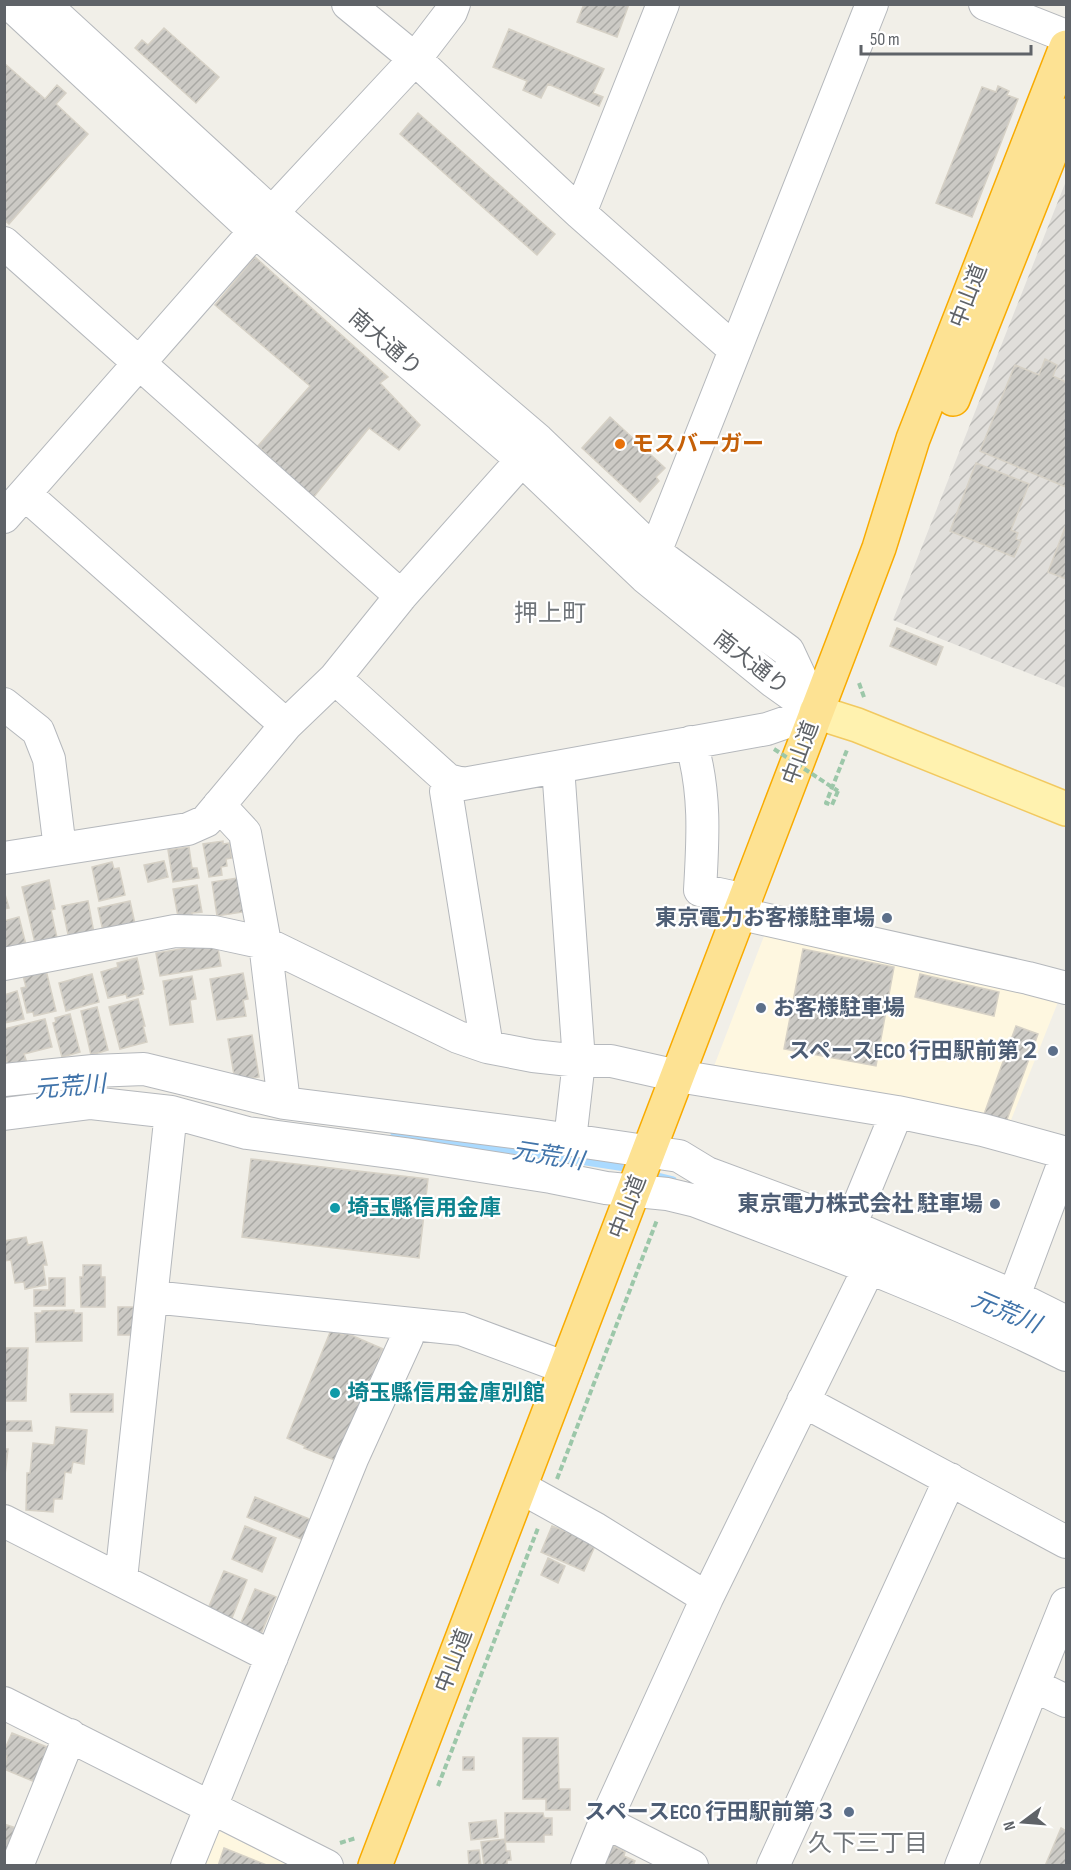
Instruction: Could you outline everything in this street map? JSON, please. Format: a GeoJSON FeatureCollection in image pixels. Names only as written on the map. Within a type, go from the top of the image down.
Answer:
{"type":"FeatureCollection","features":[{"type":"Feature","properties":{"kind":"highway","name":"中山道"},"geometry":{"type":"LineString","coordinates":[[375,1866],[879,548],[913,439],[1066,47]]}},
{"type":"Feature","properties":{"kind":"highway","name":"中山道"},"geometry":{"type":"LineString","coordinates":[[879,548],[935,445],[1066,114]]}},
{"type":"Feature","properties":{"kind":"main road"},"geometry":{"type":"LineString","coordinates":[[816,712],[857,725],[1066,809]]}},
{"type":"Feature","properties":{"kind":"street","name":"南大通り"},"geometry":{"type":"LineString","coordinates":[[10,4],[530,450],[774,682],[816,712]]}},
{"type":"Feature","properties":{"kind":"street","name":"南大通り"},"geometry":{"type":"LineString","coordinates":[[44,4],[263,222]]}},
{"type":"Feature","properties":{"kind":"street"},"geometry":{"type":"LineString","coordinates":[[348,4],[415,59],[580,213],[735,350]]}},
{"type":"Feature","properties":{"kind":"street"},"geometry":{"type":"LineString","coordinates":[[4,517],[263,222],[415,59],[451,12],[454,4]]}},
{"type":"Feature","properties":{"kind":"street"},"geometry":{"type":"LineString","coordinates":[[580,213],[663,4]]}},
{"type":"Feature","properties":{"kind":"street"},"geometry":{"type":"LineString","coordinates":[[650,564],[872,4]]}},
{"type":"Feature","properties":{"kind":"street"},"geometry":{"type":"LineString","coordinates":[[985,4],[1066,36]]}},
{"type":"Feature","properties":{"kind":"street"},"geometry":{"type":"LineString","coordinates":[[4,243],[401,596]]}},
{"type":"Feature","properties":{"kind":"street"},"geometry":{"type":"LineString","coordinates":[[4,858],[188,829],[206,820],[286,725],[335,678],[401,596],[530,450]]}},
{"type":"Feature","properties":{"kind":"street"},"geometry":{"type":"LineString","coordinates":[[25,494],[286,725]]}},
{"type":"Feature","properties":{"kind":"street"},"geometry":{"type":"LineString","coordinates":[[335,678],[452,781],[463,784],[766,729],[816,712]]}},
{"type":"Feature","properties":{"kind":"street"},"geometry":{"type":"LineString","coordinates":[[4,704],[38,731],[49,759],[60,849]]}},
{"type":"Feature","properties":{"kind":"street"},"geometry":{"type":"LineString","coordinates":[[691,742],[697,762],[704,816],[700,890],[743,907],[1066,988]]}},
{"type":"Feature","properties":{"kind":"street"},"geometry":{"type":"LineString","coordinates":[[558,767],[579,1061],[570,1140]]}},
{"type":"Feature","properties":{"kind":"street"},"geometry":{"type":"LineString","coordinates":[[452,781],[446,791],[487,1047]]}},
{"type":"Feature","properties":{"kind":"street"},"geometry":{"type":"LineString","coordinates":[[219,805],[245,833],[265,943],[284,1103]]}},
{"type":"Feature","properties":{"kind":"street"},"geometry":{"type":"LineString","coordinates":[[4,964],[175,931],[214,932],[265,943],[458,1037],[487,1047],[533,1056],[579,1061],[611,1061],[678,1076],[897,1112],[983,1130],[1066,1155],[1014,1296]]}},
{"type":"Feature","properties":{"kind":"street"},"geometry":{"type":"LineString","coordinates":[[4,1080],[93,1071],[144,1069],[284,1103],[679,1156],[706,1173],[850,1226],[1014,1296],[1066,1322]]}},
{"type":"Feature","properties":{"kind":"street"},"geometry":{"type":"LineString","coordinates":[[4,1114],[91,1103],[171,1112],[247,1133],[405,1154],[606,1188],[667,1194],[696,1202],[870,1266],[1023,1333],[1066,1355]]}},
{"type":"Feature","properties":{"kind":"street"},"geometry":{"type":"LineString","coordinates":[[122,1579],[171,1112]]}},
{"type":"Feature","properties":{"kind":"street"},"geometry":{"type":"LineString","coordinates":[[850,1226],[897,1112]]}},
{"type":"Feature","properties":{"kind":"street"},"geometry":{"type":"LineString","coordinates":[[587,1866],[707,1598],[870,1266]]}},
{"type":"Feature","properties":{"kind":"street"},"geometry":{"type":"LineString","coordinates":[[152,1297],[461,1329],[566,1368]]}},
{"type":"Feature","properties":{"kind":"street"},"geometry":{"type":"LineString","coordinates":[[186,1866],[352,1459],[407,1338],[410,1324]]}},
{"type":"Feature","properties":{"kind":"street"},"geometry":{"type":"LineString","coordinates":[[803,1401],[1066,1542]]}},
{"type":"Feature","properties":{"kind":"street"},"geometry":{"type":"LineString","coordinates":[[773,1866],[950,1479]]}},
{"type":"Feature","properties":{"kind":"street"},"geometry":{"type":"LineString","coordinates":[[520,1487],[596,1529],[707,1598]]}},
{"type":"Feature","properties":{"kind":"street"},"geometry":{"type":"LineString","coordinates":[[4,1521],[272,1657]]}},
{"type":"Feature","properties":{"kind":"street"},"geometry":{"type":"LineString","coordinates":[[961,1866],[1066,1604]]}},
{"type":"Feature","properties":{"kind":"street"},"geometry":{"type":"LineString","coordinates":[[1035,1686],[1066,1701]]}},
{"type":"Feature","properties":{"kind":"street"},"geometry":{"type":"LineString","coordinates":[[4,1703],[327,1866]]}},
{"type":"Feature","properties":{"kind":"street"},"geometry":{"type":"LineString","coordinates":[[17,1866],[70,1736]]}},
{"type":"Feature","properties":{"kind":"street"},"geometry":{"type":"LineString","coordinates":[[605,1822],[693,1866]]}},
{"type":"Feature","properties":{"kind":"path"},"geometry":{"type":"LineString","coordinates":[[859,683],[867,706]]}},
{"type":"Feature","properties":{"kind":"path"},"geometry":{"type":"LineString","coordinates":[[774,749],[838,791],[832,805],[826,803],[836,779],[849,747]]}},
{"type":"Feature","properties":{"kind":"shaded area"},"geometry":{"type":"Polygon","coordinates":[[[1066,181],[1066,688],[893,620],[1066,181]]]}},
{"type":"Feature","properties":{"kind":"shaded area"},"geometry":{"type":"Polygon","coordinates":[[[764,936],[1027,987],[1060,997],[1007,1130],[711,1074],[764,936]]]}},
{"type":"Feature","properties":{"kind":"shaded area"},"geometry":{"type":"Polygon","coordinates":[[[219,1831],[289,1865],[198,1866],[211,1833],[219,1831]]]}},
{"type":"Feature","properties":{"kind":"building"},"geometry":{"type":"Polygon","coordinates":[[[584,4],[629,4],[617,37],[577,22],[584,4]]]}},
{"type":"Feature","properties":{"kind":"building"},"geometry":{"type":"Polygon","coordinates":[[[164,28],[219,77],[196,103],[135,48],[142,40],[148,45],[164,28]]]}},
{"type":"Feature","properties":{"kind":"building"},"geometry":{"type":"Polygon","coordinates":[[[509,29],[604,69],[593,93],[603,97],[599,106],[548,84],[541,98],[523,90],[527,81],[493,67],[509,29]]]}},
{"type":"Feature","properties":{"kind":"building"},"geometry":{"type":"Polygon","coordinates":[[[4,63],[45,99],[57,85],[66,93],[56,104],[88,134],[9,224],[4,220],[4,63]]]}},
{"type":"Feature","properties":{"kind":"building"},"geometry":{"type":"Polygon","coordinates":[[[998,86],[1009,91],[1007,95],[1018,99],[972,217],[936,203],[982,87],[996,92],[998,86]]]}},
{"type":"Feature","properties":{"kind":"building"},"geometry":{"type":"Polygon","coordinates":[[[418,113],[555,234],[537,255],[400,134],[418,113]]]}},
{"type":"Feature","properties":{"kind":"building"},"geometry":{"type":"Polygon","coordinates":[[[255,257],[388,377],[380,383],[420,425],[399,450],[369,428],[313,498],[258,446],[310,386],[215,305],[255,257]]]}},
{"type":"Feature","properties":{"kind":"building"},"geometry":{"type":"Polygon","coordinates":[[[1045,359],[1057,365],[1053,376],[1066,382],[1066,487],[980,451],[1015,365],[1039,375],[1045,359]]]}},
{"type":"Feature","properties":{"kind":"building"},"geometry":{"type":"Polygon","coordinates":[[[610,417],[665,468],[656,477],[659,481],[640,502],[582,448],[610,417]]]}},
{"type":"Feature","properties":{"kind":"building"},"geometry":{"type":"Polygon","coordinates":[[[976,463],[1029,484],[1011,530],[1018,533],[1016,539],[1021,541],[1014,557],[950,531],[976,463]]]}},
{"type":"Feature","properties":{"kind":"building"},"geometry":{"type":"Polygon","coordinates":[[[1066,525],[1066,579],[1048,572],[1066,525]]]}},
{"type":"Feature","properties":{"kind":"building"},"geometry":{"type":"Polygon","coordinates":[[[897,628],[943,647],[936,665],[890,646],[897,628]]]}},
{"type":"Feature","properties":{"kind":"building"},"geometry":{"type":"Polygon","coordinates":[[[223,841],[223,844],[229,843],[232,858],[226,859],[227,866],[221,867],[222,875],[209,877],[203,844],[223,841]]]}},
{"type":"Feature","properties":{"kind":"building"},"geometry":{"type":"Polygon","coordinates":[[[189,847],[192,868],[197,868],[199,878],[173,882],[168,850],[189,847]]]}},
{"type":"Feature","properties":{"kind":"building"},"geometry":{"type":"Polygon","coordinates":[[[164,861],[168,877],[148,882],[144,865],[164,861]]]}},
{"type":"Feature","properties":{"kind":"building"},"geometry":{"type":"Polygon","coordinates":[[[112,862],[114,869],[119,868],[125,895],[99,901],[92,867],[112,862]]]}},
{"type":"Feature","properties":{"kind":"building"},"geometry":{"type":"Polygon","coordinates":[[[237,878],[243,912],[217,916],[212,882],[237,878]]]}},
{"type":"Feature","properties":{"kind":"building"},"geometry":{"type":"Polygon","coordinates":[[[49,880],[55,909],[51,910],[57,938],[35,943],[22,887],[49,880]]]}},
{"type":"Feature","properties":{"kind":"building"},"geometry":{"type":"Polygon","coordinates":[[[197,885],[202,912],[192,913],[193,919],[179,922],[173,889],[197,885]]]}},
{"type":"Feature","properties":{"kind":"building"},"geometry":{"type":"Polygon","coordinates":[[[4,891],[9,908],[4,909],[4,891]]]}},
{"type":"Feature","properties":{"kind":"building"},"geometry":{"type":"Polygon","coordinates":[[[88,901],[94,933],[69,939],[62,906],[88,901]]]}},
{"type":"Feature","properties":{"kind":"building"},"geometry":{"type":"Polygon","coordinates":[[[130,901],[135,924],[103,931],[98,908],[130,901]]]}},
{"type":"Feature","properties":{"kind":"building"},"geometry":{"type":"Polygon","coordinates":[[[19,917],[27,949],[4,955],[4,921],[19,917]]]}},
{"type":"Feature","properties":{"kind":"building"},"geometry":{"type":"Polygon","coordinates":[[[217,943],[221,966],[160,976],[156,953],[217,943]]]}},
{"type":"Feature","properties":{"kind":"building"},"geometry":{"type":"Polygon","coordinates":[[[803,949],[894,967],[876,1066],[784,1049],[803,949]]]}},
{"type":"Feature","properties":{"kind":"building"},"geometry":{"type":"Polygon","coordinates":[[[137,958],[144,989],[143,994],[127,998],[126,994],[108,998],[101,972],[118,967],[117,963],[137,958]]]}},
{"type":"Feature","properties":{"kind":"building"},"geometry":{"type":"Polygon","coordinates":[[[45,966],[56,1011],[34,1016],[33,1012],[27,1013],[21,988],[26,987],[22,972],[45,966]]]}},
{"type":"Feature","properties":{"kind":"building"},"geometry":{"type":"Polygon","coordinates":[[[243,973],[248,999],[243,1000],[246,1016],[217,1020],[210,979],[243,973]]]}},
{"type":"Feature","properties":{"kind":"building"},"geometry":{"type":"Polygon","coordinates":[[[92,974],[99,1002],[66,1011],[59,983],[92,974]]]}},
{"type":"Feature","properties":{"kind":"building"},"geometry":{"type":"Polygon","coordinates":[[[920,974],[999,992],[994,1016],[915,997],[920,974]]]}},
{"type":"Feature","properties":{"kind":"building"},"geometry":{"type":"Polygon","coordinates":[[[192,976],[196,999],[190,1000],[193,1022],[170,1025],[163,981],[192,976]]]}},
{"type":"Feature","properties":{"kind":"building"},"geometry":{"type":"Polygon","coordinates":[[[17,991],[24,1019],[4,1023],[4,995],[17,991]]]}},
{"type":"Feature","properties":{"kind":"building"},"geometry":{"type":"Polygon","coordinates":[[[138,999],[147,1042],[120,1049],[109,1007],[138,999]]]}},
{"type":"Feature","properties":{"kind":"building"},"geometry":{"type":"Polygon","coordinates":[[[97,1007],[108,1050],[91,1055],[81,1011],[97,1007]]]}},
{"type":"Feature","properties":{"kind":"building"},"geometry":{"type":"Polygon","coordinates":[[[70,1014],[80,1052],[62,1057],[53,1023],[56,1022],[55,1018],[70,1014]]]}},
{"type":"Feature","properties":{"kind":"building"},"geometry":{"type":"Polygon","coordinates":[[[45,1019],[52,1047],[24,1054],[27,1063],[9,1068],[4,1051],[4,1029],[45,1019]]]}},
{"type":"Feature","properties":{"kind":"building"},"geometry":{"type":"Polygon","coordinates":[[[1016,1026],[1038,1034],[1005,1125],[983,1117],[1016,1026]]]}},
{"type":"Feature","properties":{"kind":"building"},"geometry":{"type":"Polygon","coordinates":[[[252,1035],[259,1077],[235,1081],[228,1039],[252,1035]]]}},
{"type":"Feature","properties":{"kind":"building","name":"埼玉縣信用金庫"},"geometry":{"type":"Polygon","coordinates":[[[251,1159],[428,1179],[419,1258],[242,1237],[251,1159]]]}},
{"type":"Feature","properties":{"kind":"building"},"geometry":{"type":"Polygon","coordinates":[[[26,1237],[28,1245],[42,1242],[47,1265],[43,1265],[46,1285],[25,1289],[24,1282],[15,1283],[11,1260],[4,1261],[4,1241],[26,1237]]]}},
{"type":"Feature","properties":{"kind":"building"},"geometry":{"type":"Polygon","coordinates":[[[83,1265],[101,1265],[101,1277],[105,1277],[105,1307],[81,1307],[80,1277],[83,1277],[83,1265]]]}},
{"type":"Feature","properties":{"kind":"building"},"geometry":{"type":"Polygon","coordinates":[[[49,1278],[65,1278],[65,1306],[34,1306],[34,1290],[49,1290],[49,1278]]]}},
{"type":"Feature","properties":{"kind":"building"},"geometry":{"type":"Polygon","coordinates":[[[118,1307],[134,1307],[135,1335],[118,1335],[118,1307]]]}},
{"type":"Feature","properties":{"kind":"building"},"geometry":{"type":"Polygon","coordinates":[[[74,1310],[74,1313],[82,1313],[82,1341],[36,1342],[35,1313],[74,1310]]]}},
{"type":"Feature","properties":{"kind":"building","name":"埼玉縣信用金庫別館"},"geometry":{"type":"Polygon","coordinates":[[[331,1330],[343,1335],[344,1332],[383,1349],[337,1461],[304,1448],[305,1446],[287,1438],[331,1330]]]}},
{"type":"Feature","properties":{"kind":"building"},"geometry":{"type":"Polygon","coordinates":[[[4,1348],[28,1348],[26,1401],[4,1401],[4,1348]]]}},
{"type":"Feature","properties":{"kind":"building"},"geometry":{"type":"Polygon","coordinates":[[[70,1394],[113,1394],[113,1412],[71,1412],[70,1394]]]}},
{"type":"Feature","properties":{"kind":"building"},"geometry":{"type":"Polygon","coordinates":[[[4,1421],[31,1421],[32,1431],[4,1431],[4,1421]]]}},
{"type":"Feature","properties":{"kind":"building"},"geometry":{"type":"Polygon","coordinates":[[[56,1427],[87,1430],[84,1464],[73,1462],[71,1473],[65,1472],[62,1499],[54,1499],[53,1512],[26,1510],[27,1473],[30,1473],[33,1443],[54,1445],[56,1427]]]}},
{"type":"Feature","properties":{"kind":"building"},"geometry":{"type":"Polygon","coordinates":[[[4,1449],[8,1449],[4,1484],[4,1449]]]}},
{"type":"Feature","properties":{"kind":"building"},"geometry":{"type":"Polygon","coordinates":[[[255,1497],[314,1521],[306,1541],[247,1517],[255,1497]]]}},
{"type":"Feature","properties":{"kind":"building"},"geometry":{"type":"Polygon","coordinates":[[[245,1526],[276,1538],[262,1572],[232,1559],[245,1526]]]}},
{"type":"Feature","properties":{"kind":"building"},"geometry":{"type":"Polygon","coordinates":[[[552,1526],[575,1535],[577,1530],[598,1539],[584,1571],[541,1552],[552,1526]]]}},
{"type":"Feature","properties":{"kind":"building"},"geometry":{"type":"Polygon","coordinates":[[[548,1558],[565,1566],[558,1583],[541,1575],[548,1558]]]}},
{"type":"Feature","properties":{"kind":"building"},"geometry":{"type":"Polygon","coordinates":[[[224,1571],[247,1580],[232,1618],[207,1611],[224,1571]]]}},
{"type":"Feature","properties":{"kind":"building"},"geometry":{"type":"Polygon","coordinates":[[[255,1589],[276,1597],[261,1634],[240,1625],[255,1589]]]}},
{"type":"Feature","properties":{"kind":"building"},"geometry":{"type":"Polygon","coordinates":[[[12,1733],[47,1747],[35,1782],[4,1769],[7,1756],[4,1755],[4,1751],[12,1733]]]}},
{"type":"Feature","properties":{"kind":"building"},"geometry":{"type":"Polygon","coordinates":[[[523,1738],[558,1738],[559,1789],[570,1789],[570,1810],[546,1810],[546,1799],[523,1799],[523,1738]]]}},
{"type":"Feature","properties":{"kind":"building"},"geometry":{"type":"Polygon","coordinates":[[[463,1757],[474,1757],[474,1770],[463,1770],[463,1757]]]}},
{"type":"Feature","properties":{"kind":"building"},"geometry":{"type":"Polygon","coordinates":[[[505,1813],[543,1813],[544,1818],[552,1818],[552,1835],[544,1835],[544,1842],[505,1842],[505,1813]]]}},
{"type":"Feature","properties":{"kind":"building"},"geometry":{"type":"Polygon","coordinates":[[[496,1820],[498,1837],[471,1840],[469,1823],[496,1820]]]}},
{"type":"Feature","properties":{"kind":"building"},"geometry":{"type":"Polygon","coordinates":[[[4,1824],[16,1828],[4,1857],[4,1824]]]}},
{"type":"Feature","properties":{"kind":"building"},"geometry":{"type":"Polygon","coordinates":[[[1061,1828],[1066,1831],[1066,1866],[1045,1866],[1061,1828]]]}},
{"type":"Feature","properties":{"kind":"building"},"geometry":{"type":"Polygon","coordinates":[[[505,1839],[506,1851],[510,1851],[511,1860],[507,1860],[507,1866],[484,1866],[481,1842],[505,1839]]]}},
{"type":"Feature","properties":{"kind":"building"},"geometry":{"type":"Polygon","coordinates":[[[608,1843],[625,1852],[624,1856],[635,1861],[633,1866],[598,1866],[608,1843]]]}},
{"type":"Feature","properties":{"kind":"building"},"geometry":{"type":"Polygon","coordinates":[[[224,1848],[269,1866],[218,1866],[224,1848]]]}},
{"type":"Feature","properties":{"kind":"building"},"geometry":{"type":"Polygon","coordinates":[[[479,1850],[481,1866],[469,1866],[468,1851],[479,1850]]]}},
{"type":"Feature","properties":{"kind":"waterway","name":"元荒川"},"geometry":{"type":"LineString","coordinates":[[394,1133],[632,1169]]}},
{"type":"Feature","properties":{"kind":"waterway","name":"元荒川"},"geometry":{"type":"LineString","coordinates":[[649,1174],[673,1180]]}},
{"type":"Feature","properties":{"kind":"place","name":"モスバーガー"},"geometry":{"type":"Point","coordinates":[620,444]}},
{"type":"Feature","properties":{"kind":"place","name":"東京電力お客様駐車場"},"geometry":{"type":"Point","coordinates":[887,918]}},
{"type":"Feature","properties":{"kind":"place","name":"お客様駐車場"},"geometry":{"type":"Point","coordinates":[761,1008]}},
{"type":"Feature","properties":{"kind":"place","name":"スペースECO 行田駅前第２"},"geometry":{"type":"Point","coordinates":[1053,1051]}},
{"type":"Feature","properties":{"kind":"place","name":"東京電力株式会社 駐車場"},"geometry":{"type":"Point","coordinates":[995,1204]}},
{"type":"Feature","properties":{"kind":"place","name":"埼玉縣信用金庫"},"geometry":{"type":"Point","coordinates":[335,1208]}},
{"type":"Feature","properties":{"kind":"place","name":"埼玉縣信用金庫別館"},"geometry":{"type":"Point","coordinates":[335,1393]}},
{"type":"Feature","properties":{"kind":"place","name":"スペースECO 行田駅前第３"},"geometry":{"type":"Point","coordinates":[849,1812]}},
{"type":"Feature","properties":{"kind":"district","name":"押上町"},"geometry":{"type":"Point","coordinates":[550,613]}},
{"type":"Feature","properties":{"kind":"district","name":"久下三丁目"},"geometry":{"type":"Point","coordinates":[868,1843]}}]}
